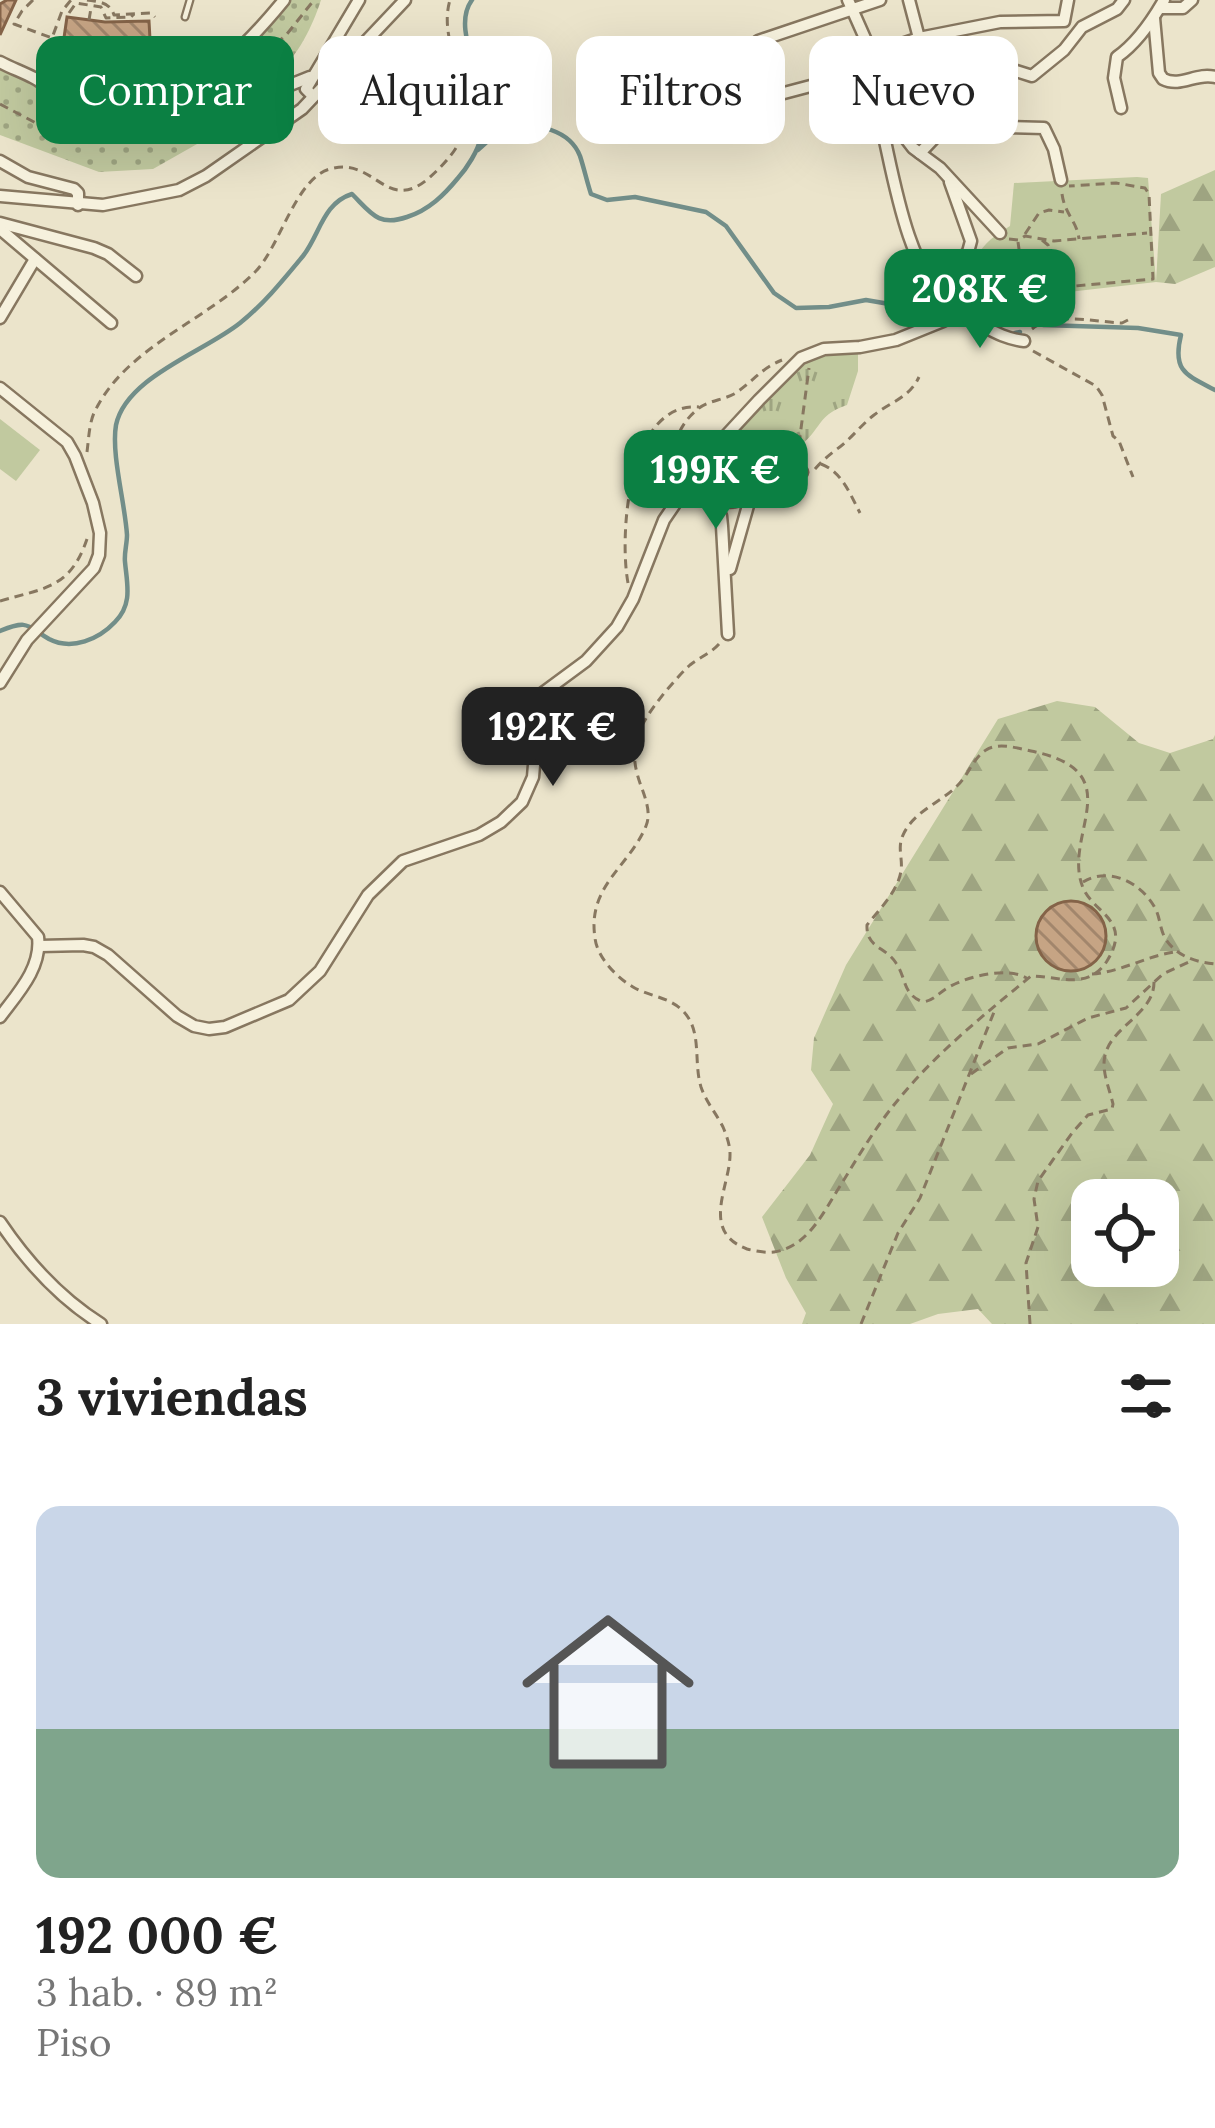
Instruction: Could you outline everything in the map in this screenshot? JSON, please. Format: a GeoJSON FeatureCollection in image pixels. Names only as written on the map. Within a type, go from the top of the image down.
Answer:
{"type":"FeatureCollection","features":[{"type":"Feature","properties":{"kind":"street"},"geometry":{"type":"LineString","coordinates":[[0,62],[62,97],[151,106],[181,93],[244,47],[284,0]]}},
{"type":"Feature","properties":{"kind":"street"},"geometry":{"type":"LineString","coordinates":[[314,97],[306,89],[358,0]]}},
{"type":"Feature","properties":{"kind":"street"},"geometry":{"type":"LineString","coordinates":[[0,196],[78,205],[125,202],[179,190],[302,109],[405,0]]}},
{"type":"Feature","properties":{"kind":"street"},"geometry":{"type":"LineString","coordinates":[[770,36],[850,4],[880,0]]}},
{"type":"Feature","properties":{"kind":"street"},"geometry":{"type":"LineString","coordinates":[[909,0],[918,36]]}},
{"type":"Feature","properties":{"kind":"street"},"geometry":{"type":"LineString","coordinates":[[929,36],[1000,22],[1064,22],[1068,0]]}},
{"type":"Feature","properties":{"kind":"street"},"geometry":{"type":"LineString","coordinates":[[1018,72],[1032,76],[1064,50],[1082,27],[1117,9],[1124,0]]}},
{"type":"Feature","properties":{"kind":"street"},"geometry":{"type":"LineString","coordinates":[[1121,108],[1114,78],[1117,57],[1159,9],[1183,8],[1192,0]]}},
{"type":"Feature","properties":{"kind":"street"},"geometry":{"type":"LineString","coordinates":[[850,4],[864,36]]}},
{"type":"Feature","properties":{"kind":"street"},"geometry":{"type":"LineString","coordinates":[[1159,9],[1159,73],[1163,79],[1215,77]]}},
{"type":"Feature","properties":{"kind":"street"},"geometry":{"type":"LineString","coordinates":[[294,84],[313,76]]}},
{"type":"Feature","properties":{"kind":"street"},"geometry":{"type":"LineString","coordinates":[[1018,127],[1044,128],[1060,180]]}},
{"type":"Feature","properties":{"kind":"street"},"geometry":{"type":"LineString","coordinates":[[886,144],[900,202],[930,282],[951,309],[1008,340],[1024,341]]}},
{"type":"Feature","properties":{"kind":"street"},"geometry":{"type":"LineString","coordinates":[[910,144],[940,168],[1000,232]]}},
{"type":"Feature","properties":{"kind":"street"},"geometry":{"type":"LineString","coordinates":[[920,153],[929,144]]}},
{"type":"Feature","properties":{"kind":"street"},"geometry":{"type":"LineString","coordinates":[[0,160],[28,177],[77,191],[78,205]]}},
{"type":"Feature","properties":{"kind":"street"},"geometry":{"type":"LineString","coordinates":[[922,266],[968,252],[971,241],[949,179]]}},
{"type":"Feature","properties":{"kind":"street"},"geometry":{"type":"LineString","coordinates":[[0,226],[111,323]]}},
{"type":"Feature","properties":{"kind":"street"},"geometry":{"type":"LineString","coordinates":[[0,226],[94,248],[136,276]]}},
{"type":"Feature","properties":{"kind":"street"},"geometry":{"type":"LineString","coordinates":[[0,318],[35,259]]}},
{"type":"Feature","properties":{"kind":"street"},"geometry":{"type":"LineString","coordinates":[[40,946],[94,947],[194,1026],[208,1029],[243,1020],[289,1000],[320,971],[368,895],[403,861],[479,835],[521,802],[533,778],[530,718],[540,695],[586,662],[607,640],[634,599],[675,503],[739,421],[806,356],[824,349],[896,340],[943,321],[951,309]]}},
{"type":"Feature","properties":{"kind":"street"},"geometry":{"type":"LineString","coordinates":[[0,388],[68,442],[96,515],[100,550],[94,568],[27,640],[0,683]]}},
{"type":"Feature","properties":{"kind":"street"},"geometry":{"type":"LineString","coordinates":[[702,464],[705,488],[721,516],[728,634]]}},
{"type":"Feature","properties":{"kind":"street"},"geometry":{"type":"LineString","coordinates":[[711,497],[736,501],[768,473],[800,472]]}},
{"type":"Feature","properties":{"kind":"street"},"geometry":{"type":"LineString","coordinates":[[727,586],[752,491]]}},
{"type":"Feature","properties":{"kind":"street"},"geometry":{"type":"LineString","coordinates":[[0,892],[40,946],[33,970],[0,1017]]}},
{"type":"Feature","properties":{"kind":"street"},"geometry":{"type":"LineString","coordinates":[[0,1222],[42,1276],[101,1324]]}},
{"type":"Feature","properties":{"kind":"lane"},"geometry":{"type":"LineString","coordinates":[[185,17],[190,0]]}},
{"type":"Feature","properties":{"kind":"path"},"geometry":{"type":"LineString","coordinates":[[33,0],[14,24],[52,38],[71,0]]}},
{"type":"Feature","properties":{"kind":"path"},"geometry":{"type":"LineString","coordinates":[[82,477],[93,416],[110,389],[146,353],[222,301],[254,272],[320,174],[331,168],[352,168],[367,172],[391,190],[405,192],[427,179],[453,152],[462,135],[466,108],[447,21],[449,0]]}},
{"type":"Feature","properties":{"kind":"path"},"geometry":{"type":"LineString","coordinates":[[89,20],[91,2]]}},
{"type":"Feature","properties":{"kind":"path"},"geometry":{"type":"LineString","coordinates":[[68,14],[76,3],[91,2],[106,18],[151,13],[154,17]]}},
{"type":"Feature","properties":{"kind":"path"},"geometry":{"type":"LineString","coordinates":[[1042,240],[1063,262],[1075,286],[1153,279],[1149,194],[1144,188],[1135,184],[1062,186],[1065,211],[1078,228],[1079,239]]}},
{"type":"Feature","properties":{"kind":"path"},"geometry":{"type":"LineString","coordinates":[[1000,232],[1011,241],[1018,240],[1039,213],[1065,211]]}},
{"type":"Feature","properties":{"kind":"path"},"geometry":{"type":"LineString","coordinates":[[1025,236],[1079,239],[1149,232]]}},
{"type":"Feature","properties":{"kind":"path"},"geometry":{"type":"LineString","coordinates":[[1018,240],[1021,263]]}},
{"type":"Feature","properties":{"kind":"path"},"geometry":{"type":"LineString","coordinates":[[1011,272],[1021,263],[1047,260],[1051,254]]}},
{"type":"Feature","properties":{"kind":"path"},"geometry":{"type":"LineString","coordinates":[[1130,319],[1050,319],[1035,324],[1024,341],[1036,354],[1096,386],[1133,477]]}},
{"type":"Feature","properties":{"kind":"path"},"geometry":{"type":"LineString","coordinates":[[634,599],[626,579],[631,486],[639,452],[672,411],[733,394],[763,368],[806,356],[800,472],[810,473],[859,427],[908,394],[919,376]]}},
{"type":"Feature","properties":{"kind":"path"},"geometry":{"type":"LineString","coordinates":[[675,503],[669,472],[673,451],[678,434],[699,406]]}},
{"type":"Feature","properties":{"kind":"path"},"geometry":{"type":"LineString","coordinates":[[819,464],[826,464],[838,476],[860,513]]}},
{"type":"Feature","properties":{"kind":"path"},"geometry":{"type":"LineString","coordinates":[[0,602],[37,593],[61,579],[81,556],[96,515]]}},
{"type":"Feature","properties":{"kind":"path"},"geometry":{"type":"LineString","coordinates":[[728,634],[709,655],[691,664],[639,726],[634,750],[648,823],[608,878],[598,898],[593,933],[597,952],[620,976],[633,987],[678,1006],[690,1019],[699,1052],[700,1082],[722,1125],[730,1155],[719,1208],[730,1238],[742,1247],[773,1252],[803,1238],[899,1098],[974,1024],[1028,980],[1037,976],[1074,980],[1102,968],[1110,957],[1112,922],[1086,892],[1078,860],[1088,805],[1077,771],[1049,754],[999,746],[986,749],[957,787],[907,828],[900,842],[898,881],[866,929],[868,940],[896,963],[915,1000],[929,1002],[950,986],[1000,973],[1018,973],[1028,980]]}},
{"type":"Feature","properties":{"kind":"path"},"geometry":{"type":"LineString","coordinates":[[1083,882],[1096,876],[1133,882],[1157,912],[1163,935],[1178,952],[1215,964]]}},
{"type":"Feature","properties":{"kind":"path"},"geometry":{"type":"LineString","coordinates":[[1090,974],[1178,952]]}},
{"type":"Feature","properties":{"kind":"path"},"geometry":{"type":"LineString","coordinates":[[970,1074],[1008,1048],[1038,1044],[1088,1018],[1126,1008],[1163,974],[1193,960]]}},
{"type":"Feature","properties":{"kind":"path"},"geometry":{"type":"LineString","coordinates":[[1030,1324],[1026,1263],[1038,1227],[1034,1199],[1038,1181],[1088,1115],[1112,1109],[1106,1054],[1114,1039],[1149,1004],[1154,982]]}},
{"type":"Feature","properties":{"kind":"path"},"geometry":{"type":"LineString","coordinates":[[861,1324],[898,1233],[920,1198],[995,1007]]}},
{"type":"Feature","properties":{"kind":"green space"},"geometry":{"type":"Polygon","coordinates":[[[291,0],[321,0],[294,54],[294,36],[259,36],[291,0]]]}},
{"type":"Feature","properties":{"kind":"green space"},"geometry":{"type":"Polygon","coordinates":[[[0,68],[36,83],[36,144],[197,144],[153,169],[99,172],[0,135],[0,68]]]}},
{"type":"Feature","properties":{"kind":"green space"},"geometry":{"type":"Polygon","coordinates":[[[1215,170],[1215,267],[1175,284],[1156,282],[1161,194],[1215,170]]]}},
{"type":"Feature","properties":{"kind":"green space"},"geometry":{"type":"Polygon","coordinates":[[[1148,178],[1156,282],[1015,298],[1002,297],[973,272],[981,250],[1010,226],[1014,183],[1148,178]]]}},
{"type":"Feature","properties":{"kind":"green space"},"geometry":{"type":"Polygon","coordinates":[[[858,352],[858,371],[847,405],[828,415],[793,449],[785,438],[756,434],[723,475],[744,491],[723,496],[712,490],[708,477],[714,459],[772,394],[812,360],[858,352]]]}},
{"type":"Feature","properties":{"kind":"green space"},"geometry":{"type":"Polygon","coordinates":[[[0,419],[40,450],[16,481],[0,469],[0,419]]]}},
{"type":"Feature","properties":{"kind":"green space"},"geometry":{"type":"Polygon","coordinates":[[[764,432],[785,438],[793,449],[785,465],[764,467],[743,489],[723,486],[736,454],[764,432]]]}},
{"type":"Feature","properties":{"kind":"green space"},"geometry":{"type":"Polygon","coordinates":[[[1057,701],[1095,707],[1139,743],[1170,753],[1215,735],[1215,1324],[992,1324],[978,1309],[938,1314],[910,1324],[802,1324],[806,1313],[762,1217],[810,1155],[833,1104],[811,1070],[814,1038],[846,965],[998,719],[1057,701]]]}},
{"type":"Feature","properties":{"kind":"building"},"geometry":{"type":"Polygon","coordinates":[[[16,0],[0,35],[0,4],[16,0]]]}},
{"type":"Feature","properties":{"kind":"building"},"geometry":{"type":"Polygon","coordinates":[[[67,17],[149,21],[150,36],[64,36],[67,17]]]}},
{"type":"Feature","properties":{"kind":"building"},"geometry":{"type":"Polygon","coordinates":[[[1071,901],[1095,912],[1106,936],[1095,960],[1071,971],[1047,960],[1036,936],[1047,912],[1071,901]]]}},
{"type":"Feature","properties":{"kind":"waterway"},"geometry":{"type":"LineString","coordinates":[[0,631],[22,625],[67,644],[93,638],[115,622],[128,594],[127,535],[115,437],[123,408],[150,379],[225,334],[257,308],[303,256],[328,212],[342,198],[352,194],[376,216],[397,220],[429,206],[465,169],[482,126],[480,90],[465,20],[472,0]]}},
{"type":"Feature","properties":{"kind":"waterway"},"geometry":{"type":"LineString","coordinates":[[478,150],[511,128],[551,130],[575,147],[591,194],[607,200],[635,197],[706,212],[726,226],[774,293],[796,308],[866,300],[936,312]]}},
{"type":"Feature","properties":{"kind":"waterway"},"geometry":{"type":"LineString","coordinates":[[956,319],[968,324]]}},
{"type":"Feature","properties":{"kind":"waterway"},"geometry":{"type":"LineString","coordinates":[[1043,325],[1138,328],[1181,335],[1180,364],[1215,390]]}},
{"type":"Feature","properties":{"kind":"waterway"},"geometry":{"type":"LineString","coordinates":[[1015,333],[1020,332]]}}]}
